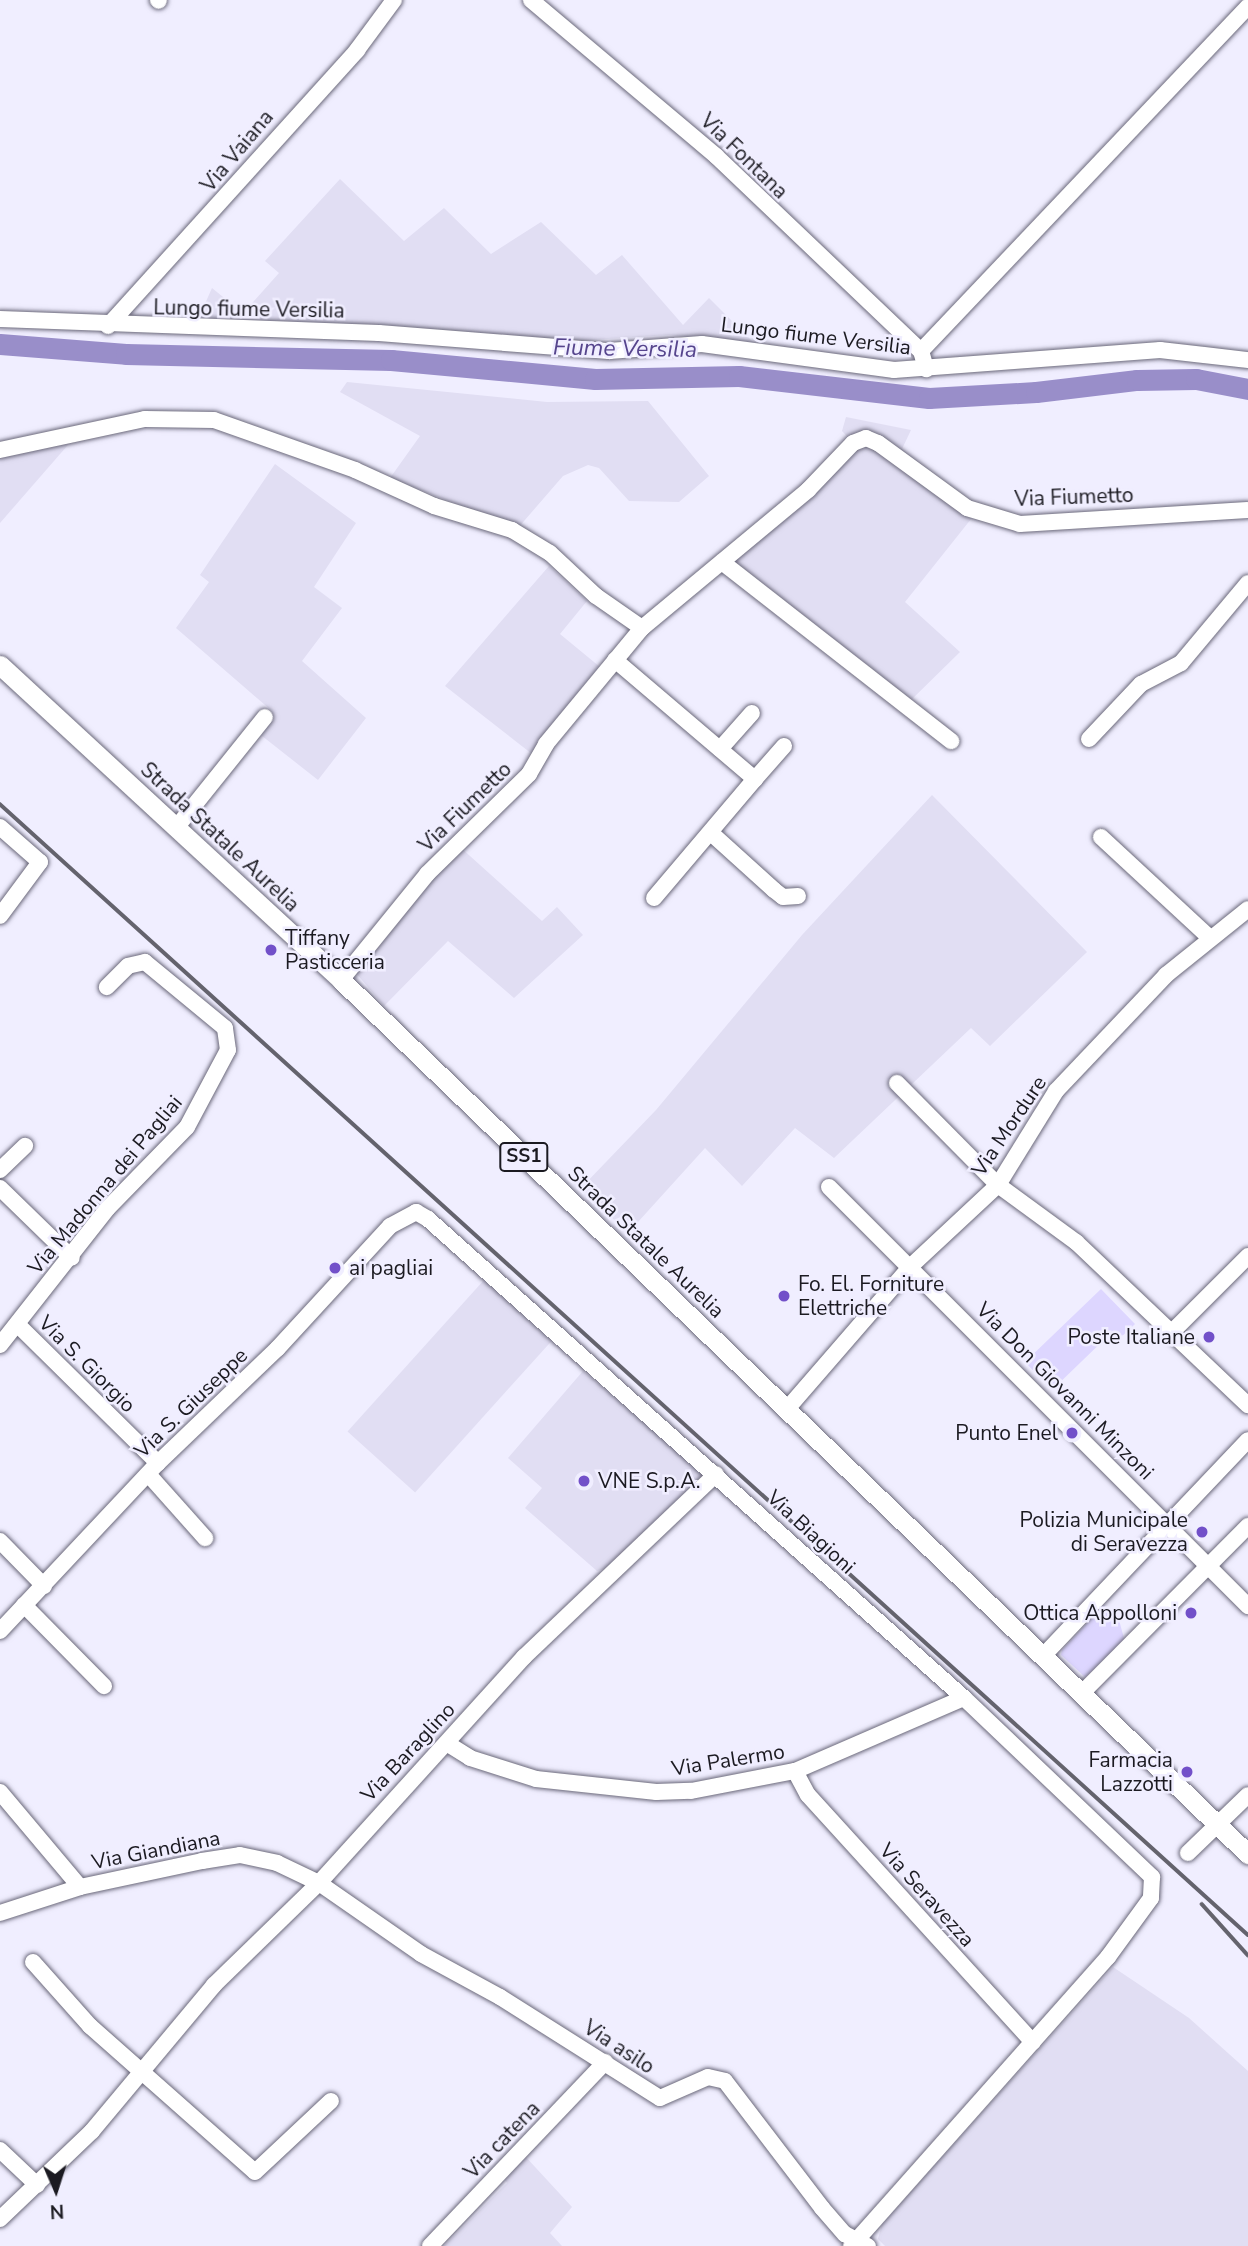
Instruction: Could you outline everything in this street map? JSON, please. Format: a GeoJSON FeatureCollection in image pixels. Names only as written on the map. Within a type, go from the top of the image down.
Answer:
{"type":"FeatureCollection","features":[{"type":"Feature","properties":{"kind":"main road","name":"Strada Statale Aurelia"},"geometry":{"type":"LineString","coordinates":[[0,665],[341,981],[1044,1655]]}},
{"type":"Feature","properties":{"kind":"main road","name":"SS1"},"geometry":{"type":"LineString","coordinates":[[1044,1655],[1248,1854]]}},
{"type":"Feature","properties":{"kind":"street","name":"Via Vaiana"},"geometry":{"type":"LineString","coordinates":[[108,326],[349,59],[394,0]]}},
{"type":"Feature","properties":{"kind":"street","name":"Via Fontana"},"geometry":{"type":"LineString","coordinates":[[531,0],[673,117],[921,351]]}},
{"type":"Feature","properties":{"kind":"street"},"geometry":{"type":"LineString","coordinates":[[926,369],[921,351],[1248,6]]}},
{"type":"Feature","properties":{"kind":"street","name":"Lungo fiume Versilia"},"geometry":{"type":"LineString","coordinates":[[0,320],[108,326],[379,333],[609,351],[702,344],[894,370],[1160,350],[1248,360]]}},
{"type":"Feature","properties":{"kind":"street"},"geometry":{"type":"LineString","coordinates":[[0,450],[145,419],[214,420],[355,470],[434,506],[512,530],[550,553],[596,596],[642,628]]}},
{"type":"Feature","properties":{"kind":"street","name":"Via Fiumetto"},"geometry":{"type":"LineString","coordinates":[[341,981],[427,874],[530,774],[545,744],[642,628],[808,490],[853,443],[866,438],[967,508],[1020,524],[1248,510]]}},
{"type":"Feature","properties":{"kind":"street"},"geometry":{"type":"LineString","coordinates":[[722,562],[951,741]]}},
{"type":"Feature","properties":{"kind":"street"},"geometry":{"type":"LineString","coordinates":[[1089,739],[1141,684],[1181,663],[1248,583]]}},
{"type":"Feature","properties":{"kind":"street"},"geometry":{"type":"LineString","coordinates":[[615,660],[755,779]]}},
{"type":"Feature","properties":{"kind":"street"},"geometry":{"type":"LineString","coordinates":[[720,749],[752,713]]}},
{"type":"Feature","properties":{"kind":"street"},"geometry":{"type":"LineString","coordinates":[[176,828],[265,717]]}},
{"type":"Feature","properties":{"kind":"street"},"geometry":{"type":"LineString","coordinates":[[654,898],[784,746]]}},
{"type":"Feature","properties":{"kind":"street"},"geometry":{"type":"LineString","coordinates":[[0,827],[40,862],[0,916]]}},
{"type":"Feature","properties":{"kind":"street"},"geometry":{"type":"LineString","coordinates":[[711,833],[783,897],[798,896]]}},
{"type":"Feature","properties":{"kind":"street"},"geometry":{"type":"LineString","coordinates":[[1101,836],[1209,937]]}},
{"type":"Feature","properties":{"kind":"street","name":"Via Mordure"},"geometry":{"type":"LineString","coordinates":[[787,1409],[911,1266],[998,1185],[1056,1091],[1138,1003],[1209,937],[1248,909]]}},
{"type":"Feature","properties":{"kind":"street","name":"Via Madonna dei Pagliai"},"geometry":{"type":"LineString","coordinates":[[1,1342],[72,1258],[116,1200],[187,1127],[222,1066],[230,1040],[225,1028],[145,962],[128,966],[107,987]]}},
{"type":"Feature","properties":{"kind":"street"},"geometry":{"type":"LineString","coordinates":[[897,1083],[998,1185],[1076,1242],[1173,1331],[1248,1405]]}},
{"type":"Feature","properties":{"kind":"street"},"geometry":{"type":"LineString","coordinates":[[0,1170],[25,1146]]}},
{"type":"Feature","properties":{"kind":"street","name":"Via Don Giovanni Minzoni"},"geometry":{"type":"LineString","coordinates":[[829,1187],[911,1266],[1248,1606]]}},
{"type":"Feature","properties":{"kind":"street"},"geometry":{"type":"LineString","coordinates":[[0,1188],[72,1258]]}},
{"type":"Feature","properties":{"kind":"street","name":"Via S. Giuseppe"},"geometry":{"type":"LineString","coordinates":[[0,1631],[153,1468],[277,1349],[390,1226],[415,1212]]}},
{"type":"Feature","properties":{"kind":"street","name":"Via Biagioni"},"geometry":{"type":"LineString","coordinates":[[415,1212],[716,1474],[964,1698],[1131,1854],[1152,1877],[1151,1898],[1108,1956],[1033,2042]]}},
{"type":"Feature","properties":{"kind":"street"},"geometry":{"type":"LineString","coordinates":[[1173,1331],[1248,1256]]}},
{"type":"Feature","properties":{"kind":"street","name":"Via S. Giorgio"},"geometry":{"type":"LineString","coordinates":[[17,1324],[153,1468],[205,1538]]}},
{"type":"Feature","properties":{"kind":"street"},"geometry":{"type":"LineString","coordinates":[[1044,1655],[1248,1440]]}},
{"type":"Feature","properties":{"kind":"street","name":"Via Baraglino"},"geometry":{"type":"LineString","coordinates":[[0,2219],[37,2185],[143,2072],[214,1985],[319,1883],[356,1838],[448,1744],[524,1657],[716,1474]]}},
{"type":"Feature","properties":{"kind":"street"},"geometry":{"type":"LineString","coordinates":[[1083,1692],[1248,1525]]}},
{"type":"Feature","properties":{"kind":"street"},"geometry":{"type":"LineString","coordinates":[[0,1541],[44,1586]]}},
{"type":"Feature","properties":{"kind":"street"},"geometry":{"type":"LineString","coordinates":[[24,1605],[104,1686]]}},
{"type":"Feature","properties":{"kind":"street","name":"Via Palermo"},"geometry":{"type":"LineString","coordinates":[[448,1744],[470,1758],[536,1779],[656,1792],[713,1788],[795,1771],[964,1698]]}},
{"type":"Feature","properties":{"kind":"street","name":"Via Seravezza"},"geometry":{"type":"LineString","coordinates":[[795,1771],[808,1795],[1033,2042]]}},
{"type":"Feature","properties":{"kind":"street"},"geometry":{"type":"LineString","coordinates":[[0,1792],[80,1887]]}},
{"type":"Feature","properties":{"kind":"street"},"geometry":{"type":"LineString","coordinates":[[1188,1853],[1216,1822],[1248,1795]]}},
{"type":"Feature","properties":{"kind":"street","name":"Via Giandiana"},"geometry":{"type":"LineString","coordinates":[[0,1913],[80,1887],[240,1856],[278,1863],[319,1883]]}},
{"type":"Feature","properties":{"kind":"street","name":"Via asilo"},"geometry":{"type":"LineString","coordinates":[[319,1883],[421,1954],[605,2062],[660,2098],[708,2077],[725,2081],[822,2208],[845,2234],[859,2244]]}},
{"type":"Feature","properties":{"kind":"street"},"geometry":{"type":"LineString","coordinates":[[33,1962],[90,2026],[255,2172],[331,2101]]}},
{"type":"Feature","properties":{"kind":"street"},"geometry":{"type":"LineString","coordinates":[[859,2244],[1033,2042]]}},
{"type":"Feature","properties":{"kind":"street","name":"Via catena"},"geometry":{"type":"LineString","coordinates":[[430,2246],[605,2062]]}},
{"type":"Feature","properties":{"kind":"street"},"geometry":{"type":"LineString","coordinates":[[0,2150],[37,2185]]}},
{"type":"Feature","properties":{"kind":"shaded area"},"geometry":{"type":"Polygon","coordinates":[[[340,179],[404,241],[444,208],[491,254],[541,222],[596,275],[622,255],[683,325],[709,298],[755,344],[669,335],[576,341],[196,324],[212,288],[239,310],[246,310],[279,273],[265,261],[340,179]]]}},
{"type":"Feature","properties":{"kind":"shaded area"},"geometry":{"type":"Polygon","coordinates":[[[347,382],[547,402],[648,401],[709,476],[679,502],[629,501],[599,468],[588,465],[563,476],[518,528],[390,478],[420,436],[340,392],[347,382]]]}},
{"type":"Feature","properties":{"kind":"shaded area"},"geometry":{"type":"Polygon","coordinates":[[[846,417],[911,430],[902,449],[979,509],[905,602],[960,652],[907,704],[726,562],[855,445],[842,431],[846,417]]]}},
{"type":"Feature","properties":{"kind":"shaded area"},"geometry":{"type":"Polygon","coordinates":[[[74,438],[0,523],[0,454],[74,438]]]}},
{"type":"Feature","properties":{"kind":"shaded area"},"geometry":{"type":"Polygon","coordinates":[[[275,464],[356,523],[314,587],[342,608],[302,661],[366,718],[318,780],[257,732],[272,711],[176,628],[209,582],[200,575],[275,464]]]}},
{"type":"Feature","properties":{"kind":"shaded area"},"geometry":{"type":"Polygon","coordinates":[[[549,566],[587,601],[560,634],[600,667],[532,754],[445,686],[549,566]]]}},
{"type":"Feature","properties":{"kind":"shaded area"},"geometry":{"type":"Polygon","coordinates":[[[932,795],[1087,952],[990,1046],[971,1028],[834,1158],[795,1128],[742,1186],[705,1148],[628,1233],[581,1188],[656,1110],[802,935],[932,795]]]}},
{"type":"Feature","properties":{"kind":"shaded area"},"geometry":{"type":"Polygon","coordinates":[[[460,847],[542,921],[557,907],[583,935],[514,998],[448,941],[384,1006],[356,973],[358,967],[460,847]]]}},
{"type":"Feature","properties":{"kind":"shaded area"},"geometry":{"type":"Polygon","coordinates":[[[484,1280],[552,1341],[415,1492],[347,1432],[484,1280]]]}},
{"type":"Feature","properties":{"kind":"shaded area"},"geometry":{"type":"Polygon","coordinates":[[[1101,1289],[1135,1324],[1118,1340],[1111,1333],[1052,1390],[1025,1362],[1101,1289]]]}},
{"type":"Feature","properties":{"kind":"shaded area"},"geometry":{"type":"Polygon","coordinates":[[[583,1371],[697,1467],[703,1479],[610,1567],[597,1571],[525,1508],[542,1488],[508,1458],[583,1371]]]}},
{"type":"Feature","properties":{"kind":"shaded area"},"geometry":{"type":"Polygon","coordinates":[[[1104,1605],[1119,1620],[1125,1642],[1085,1677],[1061,1655],[1062,1650],[1104,1605]]]}},
{"type":"Feature","properties":{"kind":"shaded area"},"geometry":{"type":"Polygon","coordinates":[[[1113,1967],[1189,2018],[1248,2071],[1248,2246],[885,2246],[878,2239],[882,2224],[1113,1967]]]}},
{"type":"Feature","properties":{"kind":"shaded area"},"geometry":{"type":"Polygon","coordinates":[[[524,2155],[572,2207],[550,2233],[562,2246],[444,2246],[507,2183],[502,2176],[524,2155]]]}},
{"type":"Feature","properties":{"kind":"waterway","name":"Fiume Versilia"},"geometry":{"type":"LineString","coordinates":[[0,344],[126,354],[391,360],[595,379],[739,376],[929,398],[1036,392],[1137,380],[1196,379],[1248,389]]}},
{"type":"Feature","properties":{"kind":"railway"},"geometry":{"type":"LineString","coordinates":[[0,804],[1248,1935]]}},
{"type":"Feature","properties":{"kind":"railway"},"geometry":{"type":"LineString","coordinates":[[1202,1904],[1248,1955]]}},
{"type":"Feature","properties":{"kind":"place","name":"Tiffany Pasticceria"},"geometry":{"type":"Point","coordinates":[271,950]}},
{"type":"Feature","properties":{"kind":"place","name":"ai pagliai"},"geometry":{"type":"Point","coordinates":[335,1268]}},
{"type":"Feature","properties":{"kind":"place","name":"Fo. El. Forniture Elettriche"},"geometry":{"type":"Point","coordinates":[784,1296]}},
{"type":"Feature","properties":{"kind":"place","name":"Poste Italiane"},"geometry":{"type":"Point","coordinates":[1209,1337]}},
{"type":"Feature","properties":{"kind":"place","name":"Punto Enel"},"geometry":{"type":"Point","coordinates":[1072,1433]}},
{"type":"Feature","properties":{"kind":"place","name":"VNE S.p.A."},"geometry":{"type":"Point","coordinates":[584,1481]}},
{"type":"Feature","properties":{"kind":"place","name":"Polizia Municipale di Seravezza"},"geometry":{"type":"Point","coordinates":[1202,1532]}},
{"type":"Feature","properties":{"kind":"place","name":"Ottica Appolloni"},"geometry":{"type":"Point","coordinates":[1191,1613]}},
{"type":"Feature","properties":{"kind":"place","name":"Farmacia Lazzotti"},"geometry":{"type":"Point","coordinates":[1187,1772]}}]}
